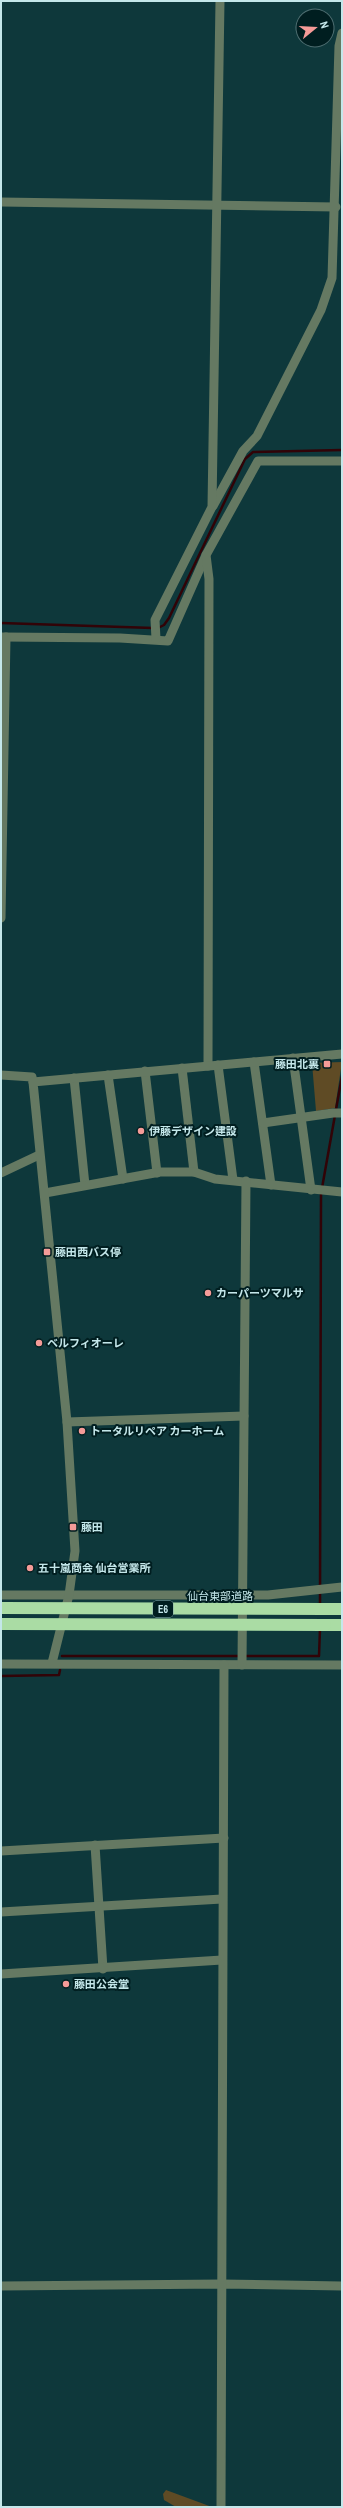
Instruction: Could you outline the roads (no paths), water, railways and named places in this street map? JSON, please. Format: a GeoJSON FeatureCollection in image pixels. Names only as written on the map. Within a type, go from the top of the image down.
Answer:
{"type":"FeatureCollection","features":[{"type":"Feature","properties":{"kind":"highway","name":"仙台東部道路"},"geometry":{"type":"LineString","coordinates":[[1,1608],[342,1609]]}},
{"type":"Feature","properties":{"kind":"highway","name":"E6"},"geometry":{"type":"LineString","coordinates":[[1,1624],[342,1625]]}},
{"type":"Feature","properties":{"kind":"street"},"geometry":{"type":"LineString","coordinates":[[212,507],[220,1]]}},
{"type":"Feature","properties":{"kind":"street"},"geometry":{"type":"LineString","coordinates":[[156,637],[155,623],[212,507],[243,451],[257,436],[321,310],[332,278],[336,207],[339,46],[342,33]]}},
{"type":"Feature","properties":{"kind":"street"},"geometry":{"type":"LineString","coordinates":[[1,202],[336,207]]}},
{"type":"Feature","properties":{"kind":"street"},"geometry":{"type":"LineString","coordinates":[[1,918],[4,637],[156,637],[168,641],[206,555],[258,461],[342,461]]}},
{"type":"Feature","properties":{"kind":"street"},"geometry":{"type":"LineString","coordinates":[[206,555],[209,579],[208,1066]]}},
{"type":"Feature","properties":{"kind":"street"},"geometry":{"type":"LineString","coordinates":[[33,1082],[342,1054]]}},
{"type":"Feature","properties":{"kind":"street"},"geometry":{"type":"LineString","coordinates":[[294,1058],[300,1118],[319,1191]]}},
{"type":"Feature","properties":{"kind":"street"},"geometry":{"type":"LineString","coordinates":[[254,1062],[271,1185]]}},
{"type":"Feature","properties":{"kind":"street"},"geometry":{"type":"LineString","coordinates":[[218,1065],[233,1180]]}},
{"type":"Feature","properties":{"kind":"street"},"geometry":{"type":"LineString","coordinates":[[182,1068],[194,1172]]}},
{"type":"Feature","properties":{"kind":"street"},"geometry":{"type":"LineString","coordinates":[[145,1071],[157,1173]]}},
{"type":"Feature","properties":{"kind":"street"},"geometry":{"type":"LineString","coordinates":[[1,1075],[32,1077],[33,1082],[39,1155],[45,1193],[67,1422],[75,1551],[70,1595],[52,1663]]}},
{"type":"Feature","properties":{"kind":"street"},"geometry":{"type":"LineString","coordinates":[[108,1075],[123,1179]]}},
{"type":"Feature","properties":{"kind":"street"},"geometry":{"type":"LineString","coordinates":[[74,1078],[85,1186]]}},
{"type":"Feature","properties":{"kind":"street"},"geometry":{"type":"LineString","coordinates":[[263,1123],[339,1113]]}},
{"type":"Feature","properties":{"kind":"street"},"geometry":{"type":"LineString","coordinates":[[1,1173],[39,1155]]}},
{"type":"Feature","properties":{"kind":"street"},"geometry":{"type":"LineString","coordinates":[[45,1193],[157,1173],[194,1172],[215,1179],[319,1191],[342,1192]]}},
{"type":"Feature","properties":{"kind":"street"},"geometry":{"type":"LineString","coordinates":[[242,1658],[246,1182]]}},
{"type":"Feature","properties":{"kind":"street"},"geometry":{"type":"LineString","coordinates":[[67,1422],[244,1416]]}},
{"type":"Feature","properties":{"kind":"street"},"geometry":{"type":"LineString","coordinates":[[1,1595],[268,1595],[342,1587]]}},
{"type":"Feature","properties":{"kind":"street"},"geometry":{"type":"LineString","coordinates":[[1,1664],[52,1663],[224,1665],[242,1658],[342,1665]]}},
{"type":"Feature","properties":{"kind":"street"},"geometry":{"type":"LineString","coordinates":[[221,2507],[224,1665]]}},
{"type":"Feature","properties":{"kind":"street"},"geometry":{"type":"LineString","coordinates":[[1,1851],[224,1838]]}},
{"type":"Feature","properties":{"kind":"street"},"geometry":{"type":"LineString","coordinates":[[95,1845],[103,1969]]}},
{"type":"Feature","properties":{"kind":"street"},"geometry":{"type":"LineString","coordinates":[[1,1912],[222,1899]]}},
{"type":"Feature","properties":{"kind":"street"},"geometry":{"type":"LineString","coordinates":[[1,1974],[103,1969],[222,1960]]}},
{"type":"Feature","properties":{"kind":"street"},"geometry":{"type":"LineString","coordinates":[[1,2286],[222,2284],[342,2286]]}},
{"type":"Feature","properties":{"kind":"waterway"},"geometry":{"type":"LineString","coordinates":[[158,628],[164,625],[169,618],[245,459],[253,452],[342,450]]}},
{"type":"Feature","properties":{"kind":"waterway"},"geometry":{"type":"LineString","coordinates":[[1,623],[153,628]]}},
{"type":"Feature","properties":{"kind":"waterway"},"geometry":{"type":"LineString","coordinates":[[322,1188],[342,1076]]}},
{"type":"Feature","properties":{"kind":"waterway"},"geometry":{"type":"LineString","coordinates":[[320,1606],[321,1193]]}},
{"type":"Feature","properties":{"kind":"waterway"},"geometry":{"type":"LineString","coordinates":[[62,1656],[319,1656],[320,1629]]}},
{"type":"Feature","properties":{"kind":"waterway"},"geometry":{"type":"LineString","coordinates":[[1,1676],[59,1675],[60,1670]]}},
{"type":"Feature","properties":{"kind":"place","name":"藤田北裏"},"geometry":{"type":"Point","coordinates":[327,1064]}},
{"type":"Feature","properties":{"kind":"place","name":"伊藤デザイン建設"},"geometry":{"type":"Point","coordinates":[141,1131]}},
{"type":"Feature","properties":{"kind":"place","name":"藤田西バス停"},"geometry":{"type":"Point","coordinates":[47,1252]}},
{"type":"Feature","properties":{"kind":"place","name":"カーパーツマルサ"},"geometry":{"type":"Point","coordinates":[208,1293]}},
{"type":"Feature","properties":{"kind":"place","name":"ベルフィオーレ"},"geometry":{"type":"Point","coordinates":[39,1343]}},
{"type":"Feature","properties":{"kind":"place","name":"トータルリペア カーホーム"},"geometry":{"type":"Point","coordinates":[82,1431]}},
{"type":"Feature","properties":{"kind":"place","name":"藤田"},"geometry":{"type":"Point","coordinates":[73,1527]}},
{"type":"Feature","properties":{"kind":"place","name":"五十嵐商会 仙台営業所"},"geometry":{"type":"Point","coordinates":[30,1568]}},
{"type":"Feature","properties":{"kind":"place","name":"藤田公会堂"},"geometry":{"type":"Point","coordinates":[66,1984]}}]}
